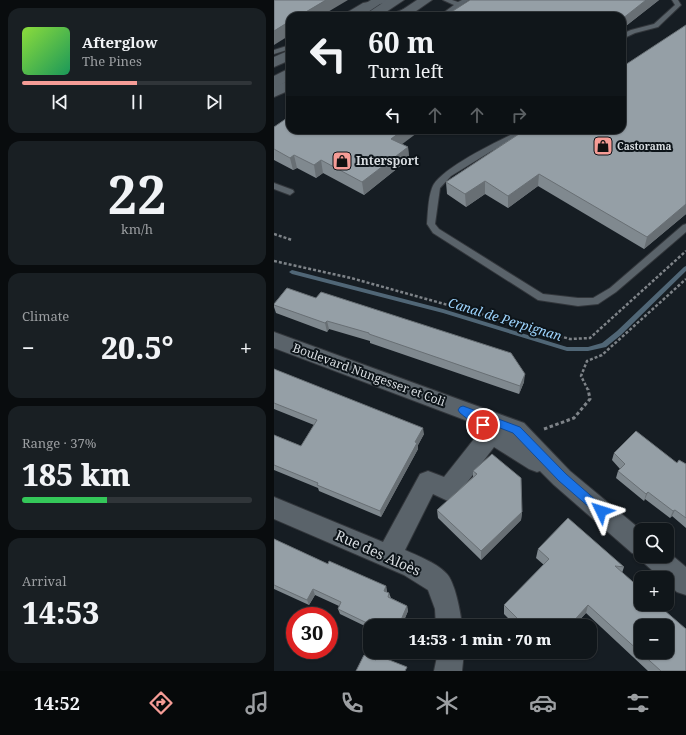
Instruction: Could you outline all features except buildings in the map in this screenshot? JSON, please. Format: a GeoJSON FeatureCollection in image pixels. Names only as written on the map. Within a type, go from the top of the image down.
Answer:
{"type":"FeatureCollection","features":[{"type":"Feature","properties":{"kind":"main road"},"geometry":{"type":"LineString","coordinates":[[377,12],[397,0]]}},
{"type":"Feature","properties":{"kind":"main road"},"geometry":{"type":"LineString","coordinates":[[394,12],[412,4]]}},
{"type":"Feature","properties":{"kind":"main road"},"geometry":{"type":"LineString","coordinates":[[274,73],[286,66]]}},
{"type":"Feature","properties":{"kind":"main road"},"geometry":{"type":"LineString","coordinates":[[274,82],[286,75]]}},
{"type":"Feature","properties":{"kind":"street"},"geometry":{"type":"LineString","coordinates":[[404,12],[412,4],[426,0]]}},
{"type":"Feature","properties":{"kind":"street"},"geometry":{"type":"LineString","coordinates":[[361,12],[379,1]]}},
{"type":"Feature","properties":{"kind":"street"},"geometry":{"type":"LineString","coordinates":[[274,63],[286,56]]}},
{"type":"Feature","properties":{"kind":"street"},"geometry":{"type":"LineString","coordinates":[[274,93],[286,86]]}},
{"type":"Feature","properties":{"kind":"street","name":"Boulevard Nungesser et Coli"},"geometry":{"type":"LineString","coordinates":[[274,340],[516,430],[562,478],[634,539]]}},
{"type":"Feature","properties":{"kind":"street","name":"Boulevard Nungesser et Coli"},"geometry":{"type":"LineString","coordinates":[[463,410],[507,444],[562,478]]}},
{"type":"Feature","properties":{"kind":"street"},"geometry":{"type":"LineString","coordinates":[[389,556],[428,481],[448,490],[492,432]]}},
{"type":"Feature","properties":{"kind":"street","name":"Rue des Aloès"},"geometry":{"type":"LineString","coordinates":[[274,508],[413,566],[438,582],[448,609],[449,619]]}},
{"type":"Feature","properties":{"kind":"street"},"geometry":{"type":"LineString","coordinates":[[662,563],[686,583]]}},
{"type":"Feature","properties":{"kind":"street"},"geometry":{"type":"LineString","coordinates":[[448,671],[450,659]]}},
{"type":"Feature","properties":{"kind":"lane"},"geometry":{"type":"LineString","coordinates":[[351,12],[365,4],[392,0]]}},
{"type":"Feature","properties":{"kind":"lane"},"geometry":{"type":"LineString","coordinates":[[446,0],[459,4]]}},
{"type":"Feature","properties":{"kind":"lane"},"geometry":{"type":"LineString","coordinates":[[448,12],[466,0]]}},
{"type":"Feature","properties":{"kind":"lane"},"geometry":{"type":"LineString","coordinates":[[626,35],[633,31],[656,26],[678,5],[675,0]]}},
{"type":"Feature","properties":{"kind":"lane"},"geometry":{"type":"LineString","coordinates":[[397,12],[412,4]]}},
{"type":"Feature","properties":{"kind":"lane"},"geometry":{"type":"LineString","coordinates":[[274,52],[286,48]]}},
{"type":"Feature","properties":{"kind":"lane"},"geometry":{"type":"LineString","coordinates":[[519,134],[488,150],[448,174],[436,187],[431,224],[436,231],[541,297],[578,302],[595,302],[614,290],[686,227]]}},
{"type":"Feature","properties":{"kind":"lane"},"geometry":{"type":"LineString","coordinates":[[274,186],[290,192]]}},
{"type":"Feature","properties":{"kind":"path"},"geometry":{"type":"LineString","coordinates":[[274,234],[292,240]]}},
{"type":"Feature","properties":{"kind":"path"},"geometry":{"type":"LineString","coordinates":[[274,261],[351,278],[570,339],[590,338],[686,252]]}},
{"type":"Feature","properties":{"kind":"path"},"geometry":{"type":"LineString","coordinates":[[524,439],[556,424],[574,418],[590,399],[588,388],[581,376],[587,362],[602,355],[614,345],[686,279]]}},
{"type":"Feature","properties":{"kind":"waterway","name":"Canal de Perpignan"},"geometry":{"type":"LineString","coordinates":[[292,272],[443,311],[567,349],[588,349],[604,345],[619,333],[686,268]]}},
{"type":"Feature","properties":{"kind":"place","name":"Castorama"},"geometry":{"type":"Point","coordinates":[603,146]}},
{"type":"Feature","properties":{"kind":"place","name":"Intersport"},"geometry":{"type":"Point","coordinates":[342,161]}},
{"type":"Feature","properties":{"kind":"route"},"geometry":{"type":"LineString","coordinates":[[483,425],[463,410],[516,430],[562,478],[601,511]]}}]}
